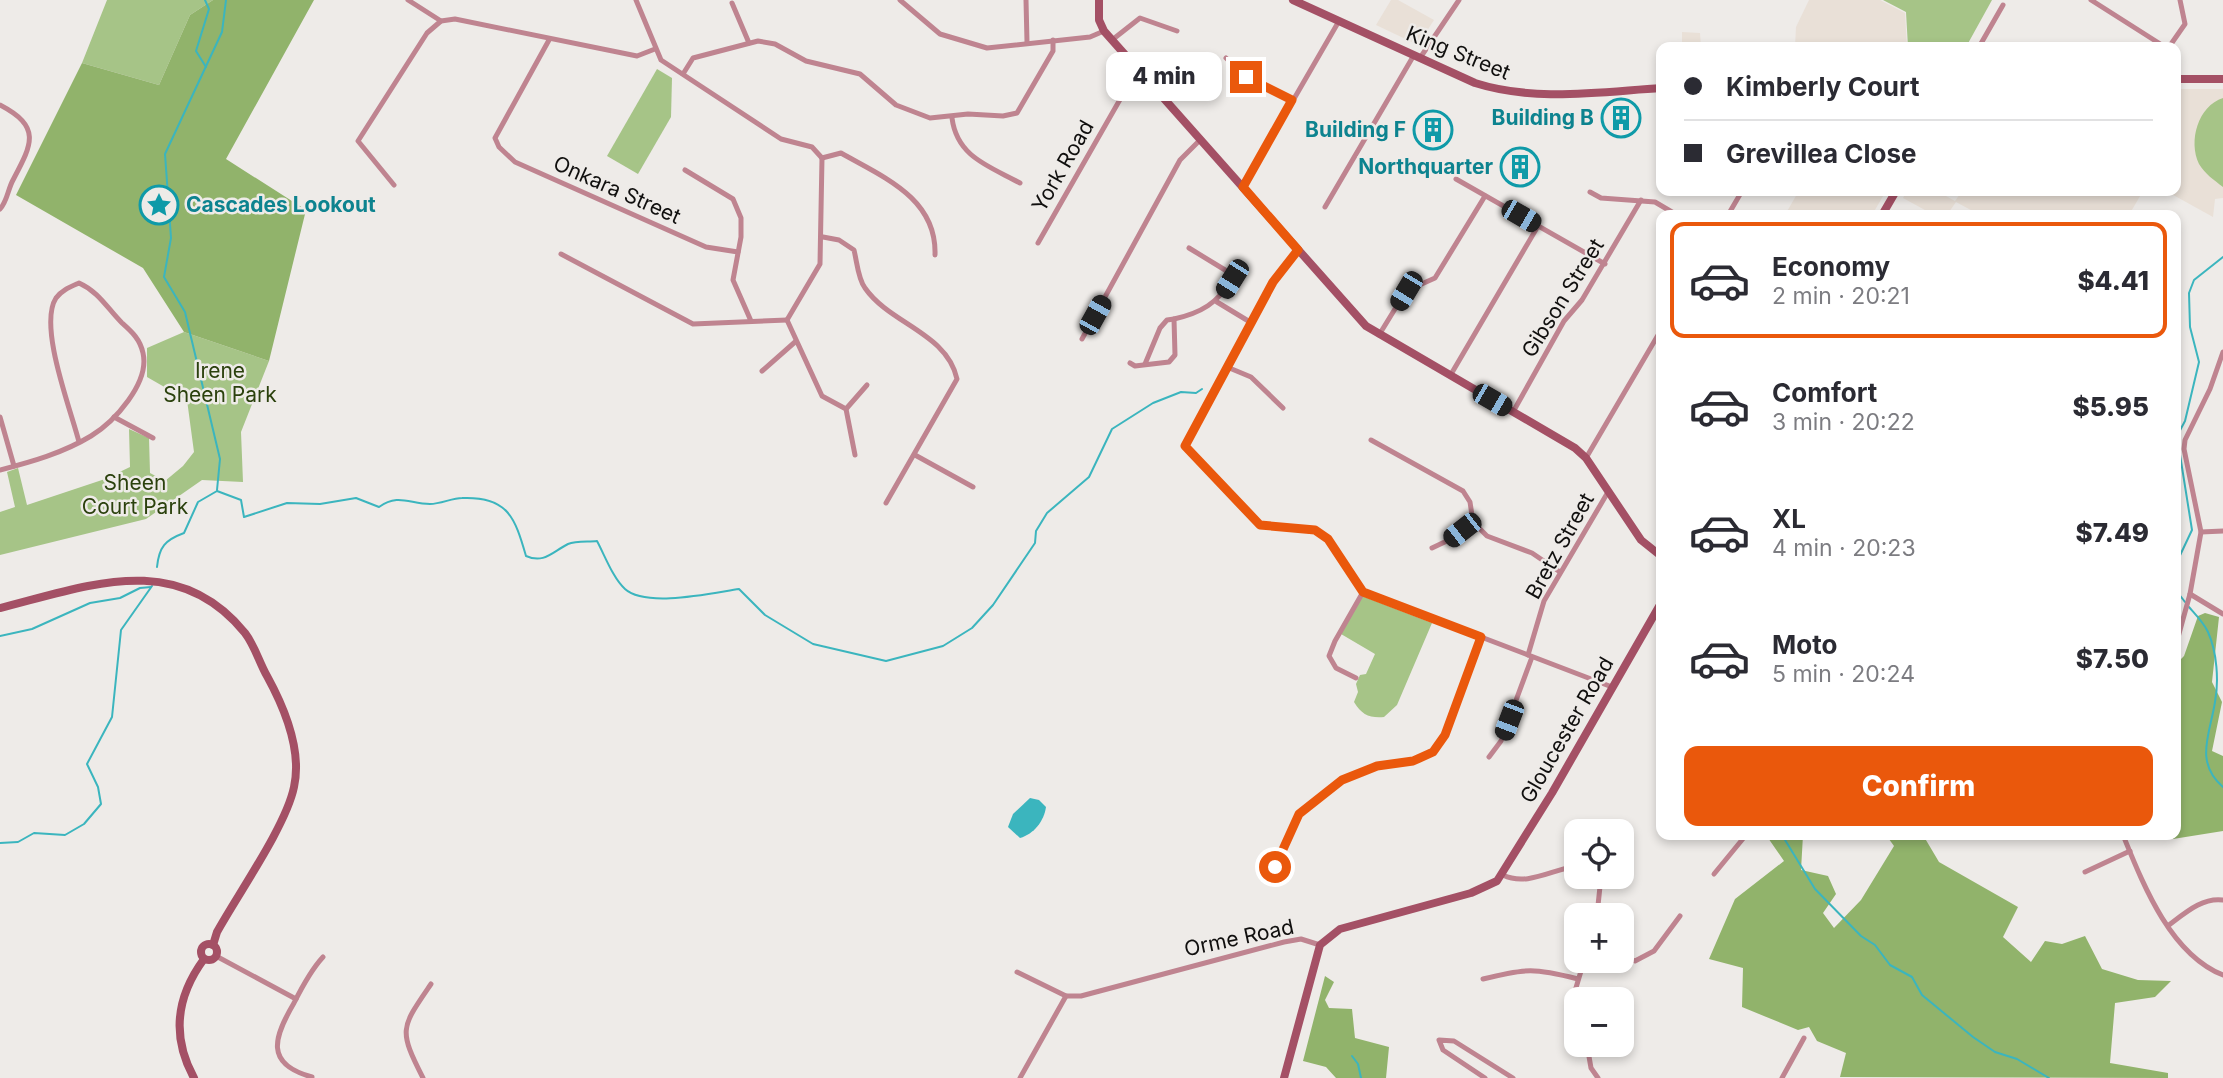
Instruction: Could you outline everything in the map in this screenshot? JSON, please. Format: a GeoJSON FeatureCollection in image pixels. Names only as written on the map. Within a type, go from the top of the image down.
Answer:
{"type":"FeatureCollection","features":[{"type":"Feature","properties":{"kind":"street"},"geometry":{"type":"LineString","coordinates":[[408,0],[441,22]]}},
{"type":"Feature","properties":{"kind":"street"},"geometry":{"type":"LineString","coordinates":[[636,0],[661,60],[781,139],[812,147],[822,158],[823,237],[820,264],[787,320]]}},
{"type":"Feature","properties":{"kind":"street"},"geometry":{"type":"LineString","coordinates":[[900,0],[940,34],[987,48],[1090,37],[1104,31]]}},
{"type":"Feature","properties":{"kind":"street"},"geometry":{"type":"LineString","coordinates":[[1026,0],[1027,43]]}},
{"type":"Feature","properties":{"kind":"street"},"geometry":{"type":"LineString","coordinates":[[1099,0],[1099,20],[1104,31],[1366,326],[1575,448],[1586,458],[1641,540],[1656,552]]}},
{"type":"Feature","properties":{"kind":"street","name":"King Street"},"geometry":{"type":"LineString","coordinates":[[1293,0],[1475,83],[1524,95],[1656,88]]}},
{"type":"Feature","properties":{"kind":"street"},"geometry":{"type":"LineString","coordinates":[[1325,207],[1417,57],[1459,0]]}},
{"type":"Feature","properties":{"kind":"street"},"geometry":{"type":"LineString","coordinates":[[2091,0],[2159,42]]}},
{"type":"Feature","properties":{"kind":"street"},"geometry":{"type":"LineString","coordinates":[[2171,42],[2185,24],[2180,0]]}},
{"type":"Feature","properties":{"kind":"street"},"geometry":{"type":"LineString","coordinates":[[732,4],[749,43]]}},
{"type":"Feature","properties":{"kind":"street"},"geometry":{"type":"LineString","coordinates":[[1982,42],[2003,5]]}},
{"type":"Feature","properties":{"kind":"street"},"geometry":{"type":"LineString","coordinates":[[1112,40],[1140,18],[1177,31]]}},
{"type":"Feature","properties":{"kind":"street"},"geometry":{"type":"LineString","coordinates":[[394,184],[358,141],[427,33],[441,22],[455,19],[637,56],[655,49]]}},
{"type":"Feature","properties":{"kind":"street"},"geometry":{"type":"LineString","coordinates":[[1243,187],[1339,21]]}},
{"type":"Feature","properties":{"kind":"street","name":"Onkara Street"},"geometry":{"type":"LineString","coordinates":[[549,40],[495,138],[499,148],[515,162],[706,247],[738,252]]}},
{"type":"Feature","properties":{"kind":"street"},"geometry":{"type":"LineString","coordinates":[[683,74],[693,58],[749,43],[775,44],[806,61],[860,74],[896,105],[930,118],[952,118],[968,114],[1003,116],[1017,113],[1053,51],[1053,40]]}},
{"type":"Feature","properties":{"kind":"street"},"geometry":{"type":"LineString","coordinates":[[1226,58],[1246,77],[1292,100]]}},
{"type":"Feature","properties":{"kind":"street","name":"York Road"},"geometry":{"type":"LineString","coordinates":[[1038,243],[1138,68]]}},
{"type":"Feature","properties":{"kind":"street"},"geometry":{"type":"LineString","coordinates":[[2181,79],[2223,79]]}},
{"type":"Feature","properties":{"kind":"street"},"geometry":{"type":"LineString","coordinates":[[0,105],[19,115],[30,130],[30,148],[2,194],[5,202],[0,209]]}},
{"type":"Feature","properties":{"kind":"street"},"geometry":{"type":"LineString","coordinates":[[952,118],[954,135],[967,153],[1020,183]]}},
{"type":"Feature","properties":{"kind":"street"},"geometry":{"type":"LineString","coordinates":[[1082,339],[1180,160],[1201,139]]}},
{"type":"Feature","properties":{"kind":"street"},"geometry":{"type":"LineString","coordinates":[[822,158],[841,153],[902,188],[918,202],[935,242],[935,255]]}},
{"type":"Feature","properties":{"kind":"street"},"geometry":{"type":"LineString","coordinates":[[685,170],[733,199],[741,218],[733,280],[751,321]]}},
{"type":"Feature","properties":{"kind":"street"},"geometry":{"type":"LineString","coordinates":[[1456,179],[1605,264]]}},
{"type":"Feature","properties":{"kind":"street"},"geometry":{"type":"LineString","coordinates":[[1590,192],[1601,198],[1655,202],[1668,210]]}},
{"type":"Feature","properties":{"kind":"street"},"geometry":{"type":"LineString","coordinates":[[1379,335],[1406,291],[1435,278],[1485,196]]}},
{"type":"Feature","properties":{"kind":"street","name":"Gibson Street"},"geometry":{"type":"LineString","coordinates":[[1513,412],[1564,321],[1582,300],[1605,264],[1641,200]]}},
{"type":"Feature","properties":{"kind":"street"},"geometry":{"type":"LineString","coordinates":[[1450,376],[1538,226]]}},
{"type":"Feature","properties":{"kind":"street"},"geometry":{"type":"LineString","coordinates":[[823,237],[839,240],[854,250],[863,286],[890,315],[930,339],[954,365],[957,379],[886,503]]}},
{"type":"Feature","properties":{"kind":"street"},"geometry":{"type":"LineString","coordinates":[[1145,365],[1160,328],[1167,320],[1190,316],[1217,302],[1232,279],[1230,273],[1189,248]]}},
{"type":"Feature","properties":{"kind":"street"},"geometry":{"type":"LineString","coordinates":[[1298,250],[1273,282],[1185,446],[1260,525],[1315,530],[1328,539],[1363,592],[1612,687]]}},
{"type":"Feature","properties":{"kind":"street"},"geometry":{"type":"LineString","coordinates":[[561,254],[679,319],[693,324],[787,320]]}},
{"type":"Feature","properties":{"kind":"street"},"geometry":{"type":"LineString","coordinates":[[0,470],[62,451],[79,442],[114,417],[142,374],[144,355],[136,336],[93,290],[79,283],[64,290],[55,299],[51,322],[53,343],[79,442]]}},
{"type":"Feature","properties":{"kind":"street"},"geometry":{"type":"LineString","coordinates":[[1217,302],[1250,323]]}},
{"type":"Feature","properties":{"kind":"street"},"geometry":{"type":"LineString","coordinates":[[1130,363],[1145,365],[1169,362],[1175,355],[1174,319]]}},
{"type":"Feature","properties":{"kind":"street"},"geometry":{"type":"LineString","coordinates":[[787,320],[822,396],[846,409]]}},
{"type":"Feature","properties":{"kind":"street"},"geometry":{"type":"LineString","coordinates":[[1586,458],[1656,339]]}},
{"type":"Feature","properties":{"kind":"street"},"geometry":{"type":"LineString","coordinates":[[762,371],[795,342]]}},
{"type":"Feature","properties":{"kind":"street"},"geometry":{"type":"LineString","coordinates":[[2181,628],[2201,532],[2184,449],[2189,430],[2201,411],[2223,352]]}},
{"type":"Feature","properties":{"kind":"street"},"geometry":{"type":"LineString","coordinates":[[1227,368],[1251,377],[1283,408]]}},
{"type":"Feature","properties":{"kind":"street"},"geometry":{"type":"LineString","coordinates":[[846,409],[867,385]]}},
{"type":"Feature","properties":{"kind":"street"},"geometry":{"type":"LineString","coordinates":[[846,409],[855,455]]}},
{"type":"Feature","properties":{"kind":"street"},"geometry":{"type":"LineString","coordinates":[[114,417],[153,438]]}},
{"type":"Feature","properties":{"kind":"street"},"geometry":{"type":"LineString","coordinates":[[0,419],[14,466]]}},
{"type":"Feature","properties":{"kind":"street"},"geometry":{"type":"LineString","coordinates":[[1371,440],[1463,491],[1470,502],[1474,522],[1488,536],[1532,553],[1560,572]]}},
{"type":"Feature","properties":{"kind":"street"},"geometry":{"type":"LineString","coordinates":[[915,454],[972,487]]}},
{"type":"Feature","properties":{"kind":"street","name":"Bretz Street"},"geometry":{"type":"LineString","coordinates":[[1489,757],[1501,741],[1530,656],[1544,601],[1608,492]]}},
{"type":"Feature","properties":{"kind":"street"},"geometry":{"type":"LineString","coordinates":[[1432,548],[1451,539],[1474,522]]}},
{"type":"Feature","properties":{"kind":"street"},"geometry":{"type":"LineString","coordinates":[[2201,532],[2223,531]]}},
{"type":"Feature","properties":{"kind":"street"},"geometry":{"type":"LineString","coordinates":[[0,608],[120,579],[146,579],[177,585],[218,607],[247,635],[274,688],[296,757],[292,793],[286,810],[217,932],[213,945],[216,956],[296,999]]}},
{"type":"Feature","properties":{"kind":"street"},"geometry":{"type":"LineString","coordinates":[[1356,678],[1336,668],[1329,656],[1363,592]]}},
{"type":"Feature","properties":{"kind":"street"},"geometry":{"type":"LineString","coordinates":[[2189,597],[2223,614]]}},
{"type":"Feature","properties":{"kind":"street","name":"Gloucester Road"},"geometry":{"type":"LineString","coordinates":[[1503,874],[1656,612]]}},
{"type":"Feature","properties":{"kind":"street"},"geometry":{"type":"LineString","coordinates":[[1281,851],[1299,814],[1342,780],[1377,766],[1413,761],[1433,752],[1445,735],[1481,637]]}},
{"type":"Feature","properties":{"kind":"street"},"geometry":{"type":"LineString","coordinates":[[1714,874],[1742,840]]}},
{"type":"Feature","properties":{"kind":"street"},"geometry":{"type":"LineString","coordinates":[[2125,840],[2153,906],[2201,963],[2222,976]]}},
{"type":"Feature","properties":{"kind":"street"},"geometry":{"type":"LineString","coordinates":[[2085,872],[2130,851]]}},
{"type":"Feature","properties":{"kind":"street"},"geometry":{"type":"LineString","coordinates":[[1503,874],[1511,879],[1527,879],[1564,869]]}},
{"type":"Feature","properties":{"kind":"street","name":"Orme Road"},"geometry":{"type":"LineString","coordinates":[[1066,996],[1081,996],[1284,942],[1301,939],[1320,945],[1340,929],[1480,890],[1503,874]]}},
{"type":"Feature","properties":{"kind":"street"},"geometry":{"type":"LineString","coordinates":[[2169,925],[2190,909],[2214,898],[2223,900]]}},
{"type":"Feature","properties":{"kind":"street"},"geometry":{"type":"LineString","coordinates":[[1634,961],[1654,951],[1680,916]]}},
{"type":"Feature","properties":{"kind":"street"},"geometry":{"type":"LineString","coordinates":[[194,1078],[182,1054],[178,1015],[186,988],[204,959],[202,948],[213,945]]}},
{"type":"Feature","properties":{"kind":"street"},"geometry":{"type":"LineString","coordinates":[[1284,1078],[1320,945]]}},
{"type":"Feature","properties":{"kind":"street"},"geometry":{"type":"LineString","coordinates":[[204,959],[209,960],[216,956]]}},
{"type":"Feature","properties":{"kind":"street"},"geometry":{"type":"LineString","coordinates":[[312,1077],[285,1064],[277,1048],[278,1030],[323,957]]}},
{"type":"Feature","properties":{"kind":"street"},"geometry":{"type":"LineString","coordinates":[[1483,979],[1522,968],[1538,969],[1578,979]]}},
{"type":"Feature","properties":{"kind":"street"},"geometry":{"type":"LineString","coordinates":[[1017,972],[1066,996],[1020,1078]]}},
{"type":"Feature","properties":{"kind":"street"},"geometry":{"type":"LineString","coordinates":[[1576,987],[1580,973]]}},
{"type":"Feature","properties":{"kind":"street"},"geometry":{"type":"LineString","coordinates":[[423,1078],[407,1045],[405,1034],[407,1019],[431,984]]}},
{"type":"Feature","properties":{"kind":"street"},"geometry":{"type":"LineString","coordinates":[[1782,1078],[1804,1038]]}},
{"type":"Feature","properties":{"kind":"street"},"geometry":{"type":"LineString","coordinates":[[1485,1078],[1443,1050],[1439,1040],[1454,1041],[1513,1078]]}},
{"type":"Feature","properties":{"kind":"street"},"geometry":{"type":"LineString","coordinates":[[1589,1057],[1591,1068],[1598,1078]]}},
{"type":"Feature","properties":{"kind":"shaded area"},"geometry":{"type":"Polygon","coordinates":[[[1391,0],[1398,0],[1434,20],[1416,44],[1376,25],[1391,0]]]}},
{"type":"Feature","properties":{"kind":"shaded area"},"geometry":{"type":"Polygon","coordinates":[[[1809,0],[1880,0],[1905,13],[1907,42],[1795,42],[1796,27],[1809,0]]]}},
{"type":"Feature","properties":{"kind":"shaded area"},"geometry":{"type":"Polygon","coordinates":[[[1682,32],[1700,33],[1701,42],[1682,42],[1682,32]]]}},
{"type":"Feature","properties":{"kind":"shaded area"},"geometry":{"type":"Polygon","coordinates":[[[2181,89],[2223,89],[2223,198],[2215,199],[2213,217],[2175,196],[2181,196],[2181,89]]]}},
{"type":"Feature","properties":{"kind":"shaded area"},"geometry":{"type":"Polygon","coordinates":[[[1796,196],[1883,196],[1875,210],[1788,210],[1796,196]]]}},
{"type":"Feature","properties":{"kind":"shaded area"},"geometry":{"type":"Polygon","coordinates":[[[1946,196],[1955,201],[1958,196],[2140,196],[2132,210],[1971,210],[1956,202],[1950,210],[1925,210],[1903,198],[1946,196]]]}},
{"type":"Feature","properties":{"kind":"green space"},"geometry":{"type":"Polygon","coordinates":[[[107,0],[213,0],[190,15],[159,85],[82,63],[107,0]]]}},
{"type":"Feature","properties":{"kind":"green space"},"geometry":{"type":"Polygon","coordinates":[[[213,0],[314,0],[226,159],[306,210],[269,361],[184,332],[143,268],[16,195],[82,63],[159,85],[190,15],[213,0]]]}},
{"type":"Feature","properties":{"kind":"green space"},"geometry":{"type":"Polygon","coordinates":[[[1883,0],[1992,0],[1969,42],[1908,42],[1906,12],[1883,0]]]}},
{"type":"Feature","properties":{"kind":"green space"},"geometry":{"type":"Polygon","coordinates":[[[657,69],[672,78],[671,117],[638,174],[607,156],[657,69]]]}},
{"type":"Feature","properties":{"kind":"green space"},"geometry":{"type":"Polygon","coordinates":[[[2223,98],[2223,187],[2201,168],[2196,155],[2195,135],[2207,108],[2223,98]]]}},
{"type":"Feature","properties":{"kind":"green space"},"geometry":{"type":"Polygon","coordinates":[[[184,332],[269,361],[241,432],[243,482],[202,480],[146,519],[0,555],[0,512],[15,507],[7,472],[18,468],[27,505],[105,479],[130,467],[129,429],[149,438],[150,473],[165,481],[183,466],[194,452],[187,400],[147,377],[147,348],[184,332]]]}},
{"type":"Feature","properties":{"kind":"green space"},"geometry":{"type":"Polygon","coordinates":[[[1362,596],[1432,623],[1397,705],[1384,717],[1366,715],[1354,702],[1358,692],[1356,684],[1360,675],[1366,674],[1375,654],[1341,634],[1362,596]]]}},
{"type":"Feature","properties":{"kind":"green space"},"geometry":{"type":"Polygon","coordinates":[[[2205,613],[2219,617],[2212,682],[2222,702],[2212,751],[2223,756],[2223,831],[2181,838],[2181,659],[2198,616],[2205,613]]]}},
{"type":"Feature","properties":{"kind":"green space"},"geometry":{"type":"Polygon","coordinates":[[[1769,840],[1803,840],[1801,870],[1828,876],[1836,894],[1823,913],[1834,928],[1861,900],[1894,846],[1890,840],[1926,840],[1939,862],[2018,907],[2003,937],[2031,962],[2045,941],[2062,944],[2085,936],[2102,969],[2138,980],[2171,981],[2155,997],[2115,1003],[2110,1063],[2168,1073],[2168,1078],[1840,1077],[1846,1053],[1817,1041],[1809,1027],[1798,1030],[1742,1007],[1743,968],[1709,959],[1735,899],[1784,861],[1769,840]]]}},
{"type":"Feature","properties":{"kind":"green space"},"geometry":{"type":"Polygon","coordinates":[[[1325,976],[1334,982],[1325,1000],[1329,1008],[1352,1009],[1355,1038],[1389,1047],[1386,1078],[1336,1078],[1326,1067],[1303,1061],[1325,976]]]}},
{"type":"Feature","properties":{"kind":"water"},"geometry":{"type":"Polygon","coordinates":[[[1030,798],[1039,800],[1046,807],[1045,812],[1034,830],[1020,838],[1008,827],[1013,814],[1030,798]]]}},
{"type":"Feature","properties":{"kind":"waterway"},"geometry":{"type":"LineString","coordinates":[[205,0],[209,9],[196,51],[206,67]]}},
{"type":"Feature","properties":{"kind":"waterway"},"geometry":{"type":"LineString","coordinates":[[217,490],[220,459],[185,312],[164,277],[171,238],[165,154],[222,32],[226,0]]}},
{"type":"Feature","properties":{"kind":"waterway"},"geometry":{"type":"LineString","coordinates":[[2181,428],[2199,362],[2190,327],[2189,293],[2194,280],[2223,257]]}},
{"type":"Feature","properties":{"kind":"waterway"},"geometry":{"type":"LineString","coordinates":[[157,567],[161,549],[172,538],[184,533],[198,502],[217,491],[241,500],[244,517],[287,503],[320,504],[356,498],[379,507],[398,500],[430,504],[458,498],[478,498],[500,505],[507,512],[518,531],[526,556],[543,558],[568,544],[597,541],[617,579],[625,589],[635,595],[648,598],[680,598],[739,589],[765,615],[813,644],[886,661],[943,646],[972,628],[993,605],[1035,543],[1036,531],[1047,513],[1089,477],[1112,429],[1153,403],[1181,392],[1196,393],[1202,389]]}},
{"type":"Feature","properties":{"kind":"waterway"},"geometry":{"type":"LineString","coordinates":[[2181,461],[2192,530],[2181,553]]}},
{"type":"Feature","properties":{"kind":"waterway"},"geometry":{"type":"LineString","coordinates":[[0,843],[18,842],[34,833],[65,835],[84,824],[101,804],[98,787],[87,764],[112,717],[121,630],[152,586]]}},
{"type":"Feature","properties":{"kind":"waterway"},"geometry":{"type":"LineString","coordinates":[[0,636],[32,629],[90,603],[120,598],[140,588],[151,587]]}},
{"type":"Feature","properties":{"kind":"waterway"},"geometry":{"type":"LineString","coordinates":[[2181,597],[2185,602]]}},
{"type":"Feature","properties":{"kind":"waterway"},"geometry":{"type":"LineString","coordinates":[[2189,607],[2206,629],[2215,657],[2216,694],[2206,758],[2214,777],[2223,787]]}},
{"type":"Feature","properties":{"kind":"waterway"},"geometry":{"type":"LineString","coordinates":[[1785,840],[1815,889],[1861,936],[1875,945],[1890,965],[1912,977],[1922,995],[1995,1052],[2017,1059],[2049,1078]]}},
{"type":"Feature","properties":{"kind":"waterway"},"geometry":{"type":"LineString","coordinates":[[1352,1056],[1358,1064],[1361,1078]]}},
{"type":"Feature","properties":{"kind":"place","name":"Building B"},"geometry":{"type":"Point","coordinates":[1621,118]}},
{"type":"Feature","properties":{"kind":"place","name":"Building F"},"geometry":{"type":"Point","coordinates":[1433,130]}},
{"type":"Feature","properties":{"kind":"place","name":"Northquarter"},"geometry":{"type":"Point","coordinates":[1520,167]}},
{"type":"Feature","properties":{"kind":"place","name":"Cascades Lookout"},"geometry":{"type":"Point","coordinates":[159,205]}},
{"type":"Feature","properties":{"kind":"route"},"geometry":{"type":"LineString","coordinates":[[1246,77],[1292,100],[1243,187],[1298,250],[1273,282],[1185,446],[1260,525],[1315,530],[1328,539],[1363,592],[1481,637],[1445,735],[1433,752],[1413,761],[1377,766],[1342,780],[1299,814],[1285,839],[1275,867]]}},
{"type":"Feature","properties":{"kind":"park label","name":"Irene Sheen Park"},"geometry":{"type":"Point","coordinates":[220,383]}},
{"type":"Feature","properties":{"kind":"park label","name":"Sheen Court Park"},"geometry":{"type":"Point","coordinates":[135,495]}}]}
